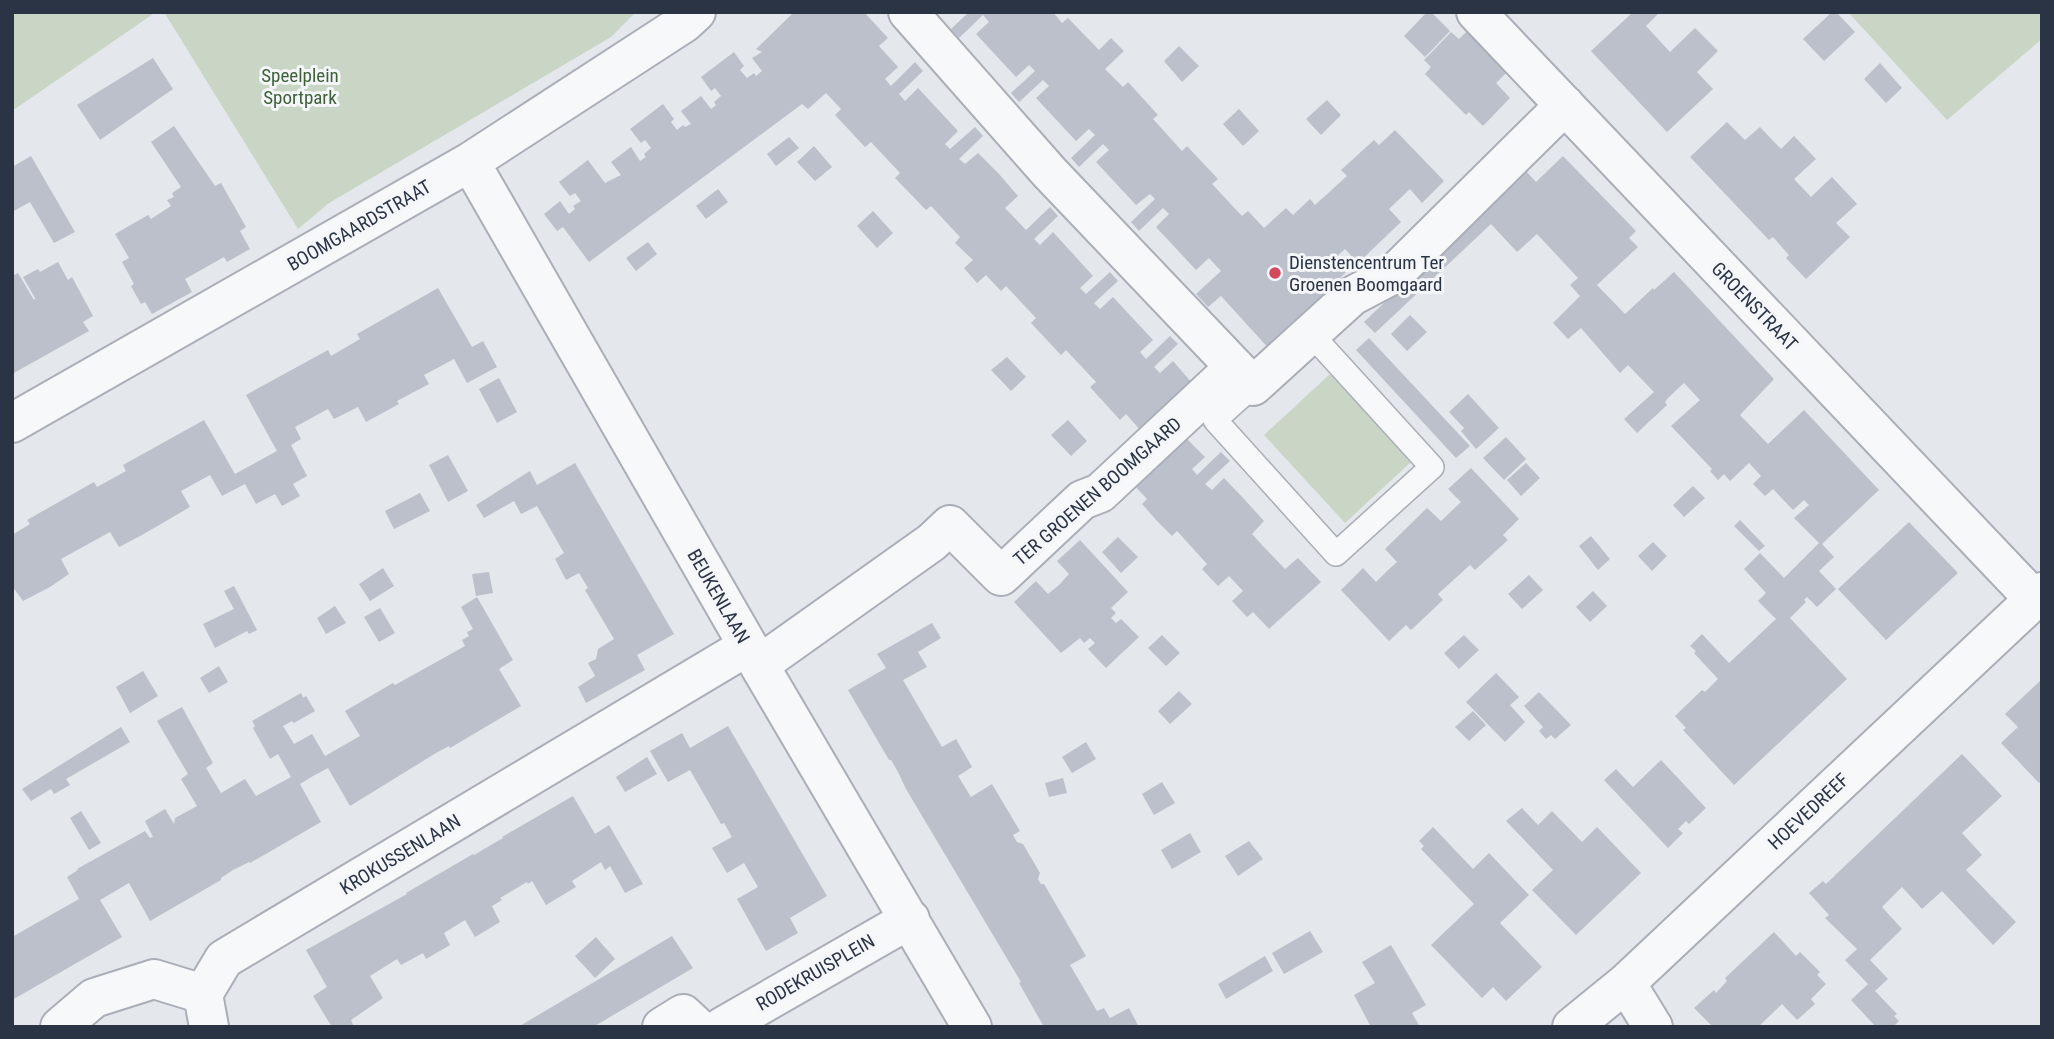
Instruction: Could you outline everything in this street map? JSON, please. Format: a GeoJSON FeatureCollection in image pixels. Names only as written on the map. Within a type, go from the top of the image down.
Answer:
{"type":"FeatureCollection","features":[{"type":"Feature","properties":{"kind":"street"},"geometry":{"type":"LineString","coordinates":[[908,12],[1050,173],[1244,376]]}},
{"type":"Feature","properties":{"kind":"street","name":"GROENSTRAAT"},"geometry":{"type":"LineString","coordinates":[[1476,12],[2038,596]]}},
{"type":"Feature","properties":{"kind":"street","name":"BOOMGAARDSTRAAT"},"geometry":{"type":"LineString","coordinates":[[12,423],[470,162],[685,16]]}},
{"type":"Feature","properties":{"kind":"street","name":"TER GROENEN BOOMGAARD"},"geometry":{"type":"LineString","coordinates":[[753,656],[932,542],[950,525],[1001,576],[1082,500],[1100,493],[1244,376],[1311,334],[1352,296],[1394,274],[1565,105]]}},
{"type":"Feature","properties":{"kind":"street","name":"BEUKENLAAN"},"geometry":{"type":"LineString","coordinates":[[470,162],[753,656],[972,1027]]}},
{"type":"Feature","properties":{"kind":"street","name":"HOEVEDREEF"},"geometry":{"type":"LineString","coordinates":[[1572,1027],[1626,983],[2038,596]]}},
{"type":"Feature","properties":{"kind":"street","name":"KROKUSSENLAAN"},"geometry":{"type":"LineString","coordinates":[[60,1027],[94,998],[154,979],[206,1010],[224,959],[753,656]]}},
{"type":"Feature","properties":{"kind":"street","name":"RODEKRUISPLEIN"},"geometry":{"type":"LineString","coordinates":[[722,1027],[910,919]]}},
{"type":"Feature","properties":{"kind":"street"},"geometry":{"type":"LineString","coordinates":[[1626,983],[1653,1027]]}},
{"type":"Feature","properties":{"kind":"street"},"geometry":{"type":"LineString","coordinates":[[662,1027],[683,1014],[697,1027]]}},
{"type":"Feature","properties":{"kind":"lane"},"geometry":{"type":"LineString","coordinates":[[1244,376],[1215,420],[1336,554],[1432,467],[1311,334]]}},
{"type":"Feature","properties":{"kind":"green space"},"geometry":{"type":"Polygon","coordinates":[[[12,12],[156,12],[12,111],[12,12]]]}},
{"type":"Feature","properties":{"kind":"green space","name":"Speelplein Sportpark"},"geometry":{"type":"Polygon","coordinates":[[[164,12],[636,12],[611,37],[329,203],[298,229],[164,12]]]}},
{"type":"Feature","properties":{"kind":"green space"},"geometry":{"type":"Polygon","coordinates":[[[1848,12],[2042,12],[2042,39],[1947,120],[1848,12]]]}},
{"type":"Feature","properties":{"kind":"green space"},"geometry":{"type":"Polygon","coordinates":[[[1330,374],[1411,462],[1345,523],[1264,435],[1330,374]]]}},
{"type":"Feature","properties":{"kind":"building"},"geometry":{"type":"Polygon","coordinates":[[[794,12],[864,12],[888,38],[879,46],[898,67],[885,79],[891,86],[915,62],[923,71],[899,94],[905,101],[918,88],[958,131],[945,144],[950,149],[975,127],[983,136],[959,159],[965,164],[978,153],[999,174],[1018,196],[1005,208],[1026,230],[1050,207],[1058,216],[1034,239],[1040,245],[1053,232],[1093,276],[1080,288],[1086,294],[1110,272],[1118,281],[1094,303],[1100,309],[1113,297],[1153,340],[1140,352],[1146,359],[1170,336],[1178,344],[1154,367],[1160,373],[1173,361],[1193,384],[1142,432],[1126,414],[1120,420],[1090,387],[1096,382],[1066,350],[1061,355],[1031,323],[1036,318],[1006,286],[1001,291],[986,275],[977,283],[964,268],[973,260],[955,243],[960,237],[931,206],[926,210],[895,178],[900,173],[871,142],[865,147],[835,115],[841,109],[826,93],[808,109],[802,104],[589,262],[563,227],[557,231],[544,214],[560,201],[569,214],[575,209],[573,206],[581,201],[575,193],[570,196],[559,182],[588,160],[605,183],[621,175],[611,162],[631,147],[640,161],[646,157],[644,154],[651,148],[645,140],[641,143],[630,129],[663,104],[674,119],[671,122],[677,130],[683,125],[685,127],[691,124],[681,111],[701,96],[711,109],[721,96],[715,88],[711,91],[701,77],[734,52],[744,66],[740,70],[747,78],[754,73],[756,76],[762,71],[752,58],[762,52],[756,49],[794,12]]]}},
{"type":"Feature","properties":{"kind":"building"},"geometry":{"type":"Polygon","coordinates":[[[969,12],[1053,12],[1062,23],[1068,18],[1099,50],[1111,38],[1124,51],[1105,69],[1123,87],[1128,82],[1158,115],[1153,119],[1182,151],[1187,146],[1218,179],[1212,184],[1242,216],[1248,211],[1264,228],[1286,208],[1293,215],[1310,199],[1315,205],[1347,176],[1341,170],[1374,140],[1379,145],[1395,130],[1444,181],[1422,203],[1410,189],[1389,209],[1401,222],[1358,263],[1345,249],[1334,259],[1346,272],[1333,285],[1339,292],[1273,353],[1221,296],[1208,307],[1196,294],[1221,271],[1209,258],[1196,270],[1156,227],[1169,214],[1163,208],[1139,231],[1131,222],[1155,199],[1150,194],[1136,205],[1096,162],[1109,150],[1103,144],[1079,167],[1071,158],[1095,135],[1089,129],[1076,141],[1036,98],[1049,86],[1043,80],[1019,102],[1011,93],[1035,71],[1029,65],[1016,77],[976,34],[989,22],[983,15],[959,38],[951,29],[969,12]]]}},
{"type":"Feature","properties":{"kind":"building"},"geometry":{"type":"Polygon","coordinates":[[[1427,12],[1431,12],[1450,31],[1425,57],[1404,36],[1427,12]]]}},
{"type":"Feature","properties":{"kind":"building"},"geometry":{"type":"Polygon","coordinates":[[[1633,12],[1660,12],[1646,26],[1670,52],[1695,28],[1718,51],[1697,72],[1713,89],[1667,132],[1591,51],[1633,12]]]}},
{"type":"Feature","properties":{"kind":"building"},"geometry":{"type":"Polygon","coordinates":[[[1832,12],[1836,12],[1855,32],[1824,61],[1803,39],[1832,12]]]}},
{"type":"Feature","properties":{"kind":"building"},"geometry":{"type":"Polygon","coordinates":[[[1468,30],[1509,70],[1496,83],[1510,98],[1483,126],[1469,112],[1466,115],[1425,74],[1431,67],[1424,60],[1451,32],[1459,39],[1468,30]]]}},
{"type":"Feature","properties":{"kind":"building"},"geometry":{"type":"Polygon","coordinates":[[[1179,46],[1199,66],[1182,82],[1164,61],[1179,46]]]}},
{"type":"Feature","properties":{"kind":"building"},"geometry":{"type":"Polygon","coordinates":[[[153,58],[173,89],[100,140],[77,105],[153,58]]]}},
{"type":"Feature","properties":{"kind":"building"},"geometry":{"type":"Polygon","coordinates":[[[1880,63],[1902,88],[1886,103],[1864,79],[1880,63]]]}},
{"type":"Feature","properties":{"kind":"building"},"geometry":{"type":"Polygon","coordinates":[[[1327,100],[1341,115],[1321,135],[1306,119],[1327,100]]]}},
{"type":"Feature","properties":{"kind":"building"},"geometry":{"type":"Polygon","coordinates":[[[1239,109],[1259,131],[1243,146],[1223,124],[1239,109]]]}},
{"type":"Feature","properties":{"kind":"building"},"geometry":{"type":"Polygon","coordinates":[[[1727,122],[1745,140],[1760,127],[1781,149],[1794,136],[1816,159],[1794,179],[1811,197],[1832,177],[1857,204],[1836,223],[1850,237],[1806,279],[1786,258],[1789,255],[1773,237],[1769,240],[1690,157],[1727,122]]]}},
{"type":"Feature","properties":{"kind":"building"},"geometry":{"type":"Polygon","coordinates":[[[174,126],[215,186],[221,183],[246,227],[240,231],[250,249],[227,262],[224,257],[185,279],[192,292],[152,314],[145,302],[141,304],[131,286],[134,284],[122,262],[129,258],[115,234],[148,215],[151,219],[171,206],[167,200],[174,197],[172,193],[181,187],[151,142],[174,126]]]}},
{"type":"Feature","properties":{"kind":"building"},"geometry":{"type":"Polygon","coordinates":[[[789,137],[799,148],[776,166],[767,154],[789,137]]]}},
{"type":"Feature","properties":{"kind":"building"},"geometry":{"type":"Polygon","coordinates":[[[814,146],[832,167],[815,181],[797,162],[814,146]]]}},
{"type":"Feature","properties":{"kind":"building"},"geometry":{"type":"Polygon","coordinates":[[[31,156],[75,232],[54,243],[30,202],[12,212],[12,167],[31,156]]]}},
{"type":"Feature","properties":{"kind":"building"},"geometry":{"type":"Polygon","coordinates":[[[1563,156],[1636,231],[1629,238],[1638,247],[1597,285],[1625,314],[1674,272],[1774,379],[1740,415],[1768,444],[1804,410],[1879,490],[1822,544],[1834,557],[1819,571],[1836,589],[1817,607],[1807,597],[1804,600],[1806,602],[1790,618],[1847,679],[1734,785],[1683,730],[1686,728],[1675,716],[1718,679],[1690,646],[1702,634],[1729,663],[1776,619],[1758,601],[1766,593],[1744,569],[1760,553],[1784,578],[1819,543],[1794,518],[1809,505],[1804,500],[1793,510],[1773,489],[1765,496],[1753,484],[1761,476],[1749,463],[1730,481],[1724,474],[1718,480],[1710,471],[1712,469],[1671,426],[1700,400],[1684,383],[1668,398],[1665,402],[1667,405],[1637,433],[1624,419],[1654,392],[1628,365],[1620,373],[1581,328],[1568,339],[1553,323],[1580,296],[1570,285],[1578,278],[1537,234],[1517,252],[1491,224],[1375,333],[1364,322],[1524,169],[1536,182],[1563,156]]]}},
{"type":"Feature","properties":{"kind":"building"},"geometry":{"type":"Polygon","coordinates":[[[718,189],[728,202],[706,219],[696,206],[718,189]]]}},
{"type":"Feature","properties":{"kind":"building"},"geometry":{"type":"Polygon","coordinates":[[[873,211],[893,233],[877,248],[857,226],[873,211]]]}},
{"type":"Feature","properties":{"kind":"building"},"geometry":{"type":"Polygon","coordinates":[[[648,242],[657,254],[636,271],[626,258],[648,242]]]}},
{"type":"Feature","properties":{"kind":"building"},"geometry":{"type":"Polygon","coordinates":[[[58,262],[68,280],[72,277],[93,316],[83,322],[89,331],[12,374],[12,276],[18,273],[34,300],[23,277],[38,269],[40,272],[58,262]]]}},
{"type":"Feature","properties":{"kind":"building"},"geometry":{"type":"Polygon","coordinates":[[[438,288],[472,347],[483,341],[497,367],[467,383],[454,359],[424,375],[429,384],[366,422],[358,407],[334,419],[328,409],[295,427],[301,439],[291,445],[307,476],[293,484],[300,496],[282,506],[275,494],[256,504],[245,484],[222,496],[210,475],[181,491],[190,507],[142,535],[119,547],[110,532],[61,559],[69,574],[50,587],[23,601],[12,586],[12,535],[30,524],[27,520],[94,482],[97,487],[126,471],[123,465],[204,420],[235,474],[277,451],[246,395],[328,350],[331,356],[360,339],[357,334],[438,288]]]}},
{"type":"Feature","properties":{"kind":"building"},"geometry":{"type":"Polygon","coordinates":[[[1410,315],[1427,332],[1407,351],[1391,334],[1410,315]]]}},
{"type":"Feature","properties":{"kind":"building"},"geometry":{"type":"Polygon","coordinates":[[[1369,338],[1470,446],[1456,458],[1356,350],[1369,338]]]}},
{"type":"Feature","properties":{"kind":"building"},"geometry":{"type":"Polygon","coordinates":[[[1007,357],[1026,377],[1011,391],[991,370],[1007,357]]]}},
{"type":"Feature","properties":{"kind":"building"},"geometry":{"type":"Polygon","coordinates":[[[499,378],[517,412],[497,423],[479,389],[499,378]]]}},
{"type":"Feature","properties":{"kind":"building"},"geometry":{"type":"Polygon","coordinates":[[[1468,394],[1499,428],[1476,449],[1461,431],[1464,428],[1449,412],[1468,394]]]}},
{"type":"Feature","properties":{"kind":"building"},"geometry":{"type":"Polygon","coordinates":[[[1068,420],[1087,441],[1071,456],[1051,435],[1068,420]]]}},
{"type":"Feature","properties":{"kind":"building"},"geometry":{"type":"Polygon","coordinates":[[[1183,435],[1205,457],[1192,469],[1197,475],[1221,452],[1230,461],[1205,484],[1212,490],[1224,478],[1245,500],[1264,521],[1252,534],[1262,545],[1285,569],[1298,558],[1321,582],[1269,629],[1253,612],[1247,617],[1232,601],[1243,591],[1229,576],[1218,586],[1202,569],[1207,564],[1177,531],[1172,536],[1142,504],[1147,499],[1132,483],[1183,435]]]}},
{"type":"Feature","properties":{"kind":"building"},"geometry":{"type":"Polygon","coordinates":[[[1506,437],[1526,459],[1504,480],[1483,458],[1506,437]]]}},
{"type":"Feature","properties":{"kind":"building"},"geometry":{"type":"Polygon","coordinates":[[[448,455],[468,491],[448,502],[429,465],[448,455]]]}},
{"type":"Feature","properties":{"kind":"building"},"geometry":{"type":"Polygon","coordinates":[[[575,463],[674,634],[637,655],[645,670],[586,703],[578,687],[595,676],[588,663],[596,659],[598,649],[614,639],[585,590],[588,588],[579,573],[566,580],[555,559],[564,553],[537,506],[521,514],[514,501],[484,518],[476,505],[530,471],[537,485],[575,463]]]}},
{"type":"Feature","properties":{"kind":"building"},"geometry":{"type":"Polygon","coordinates":[[[1526,463],[1540,478],[1521,496],[1507,480],[1526,463]]]}},
{"type":"Feature","properties":{"kind":"building"},"geometry":{"type":"Polygon","coordinates":[[[1471,468],[1519,519],[1503,535],[1508,540],[1475,570],[1470,565],[1438,594],[1443,600],[1411,630],[1406,625],[1389,641],[1341,590],[1363,568],[1376,582],[1397,562],[1385,549],[1427,508],[1441,521],[1461,502],[1448,489],[1471,468]]]}},
{"type":"Feature","properties":{"kind":"building"},"geometry":{"type":"Polygon","coordinates":[[[1693,486],[1705,498],[1684,517],[1673,505],[1693,486]]]}},
{"type":"Feature","properties":{"kind":"building"},"geometry":{"type":"Polygon","coordinates":[[[420,493],[430,511],[394,529],[385,511],[420,493]]]}},
{"type":"Feature","properties":{"kind":"building"},"geometry":{"type":"Polygon","coordinates":[[[1740,520],[1765,546],[1759,551],[1734,526],[1740,520]]]}},
{"type":"Feature","properties":{"kind":"building"},"geometry":{"type":"Polygon","coordinates":[[[1909,522],[1958,573],[1886,640],[1838,589],[1909,522]]]}},
{"type":"Feature","properties":{"kind":"building"},"geometry":{"type":"Polygon","coordinates":[[[1591,536],[1610,559],[1598,570],[1579,546],[1591,536]]]}},
{"type":"Feature","properties":{"kind":"building"},"geometry":{"type":"Polygon","coordinates":[[[1118,537],[1138,557],[1121,573],[1102,552],[1118,537]]]}},
{"type":"Feature","properties":{"kind":"building"},"geometry":{"type":"Polygon","coordinates":[[[1080,540],[1128,592],[1111,608],[1116,613],[1111,618],[1116,623],[1121,619],[1139,637],[1106,668],[1088,649],[1095,643],[1090,638],[1084,643],[1080,638],[1061,653],[1014,602],[1036,581],[1048,594],[1059,585],[1069,574],[1057,561],[1080,540]]]}},
{"type":"Feature","properties":{"kind":"building"},"geometry":{"type":"Polygon","coordinates":[[[1653,542],[1667,556],[1652,571],[1638,556],[1653,542]]]}},
{"type":"Feature","properties":{"kind":"building"},"geometry":{"type":"Polygon","coordinates":[[[383,568],[394,586],[370,601],[359,584],[383,568]]]}},
{"type":"Feature","properties":{"kind":"building"},"geometry":{"type":"Polygon","coordinates":[[[489,572],[493,593],[476,596],[472,574],[489,572]]]}},
{"type":"Feature","properties":{"kind":"building"},"geometry":{"type":"Polygon","coordinates":[[[1529,575],[1543,590],[1522,609],[1508,594],[1529,575]]]}},
{"type":"Feature","properties":{"kind":"building"},"geometry":{"type":"Polygon","coordinates":[[[234,586],[257,630],[249,634],[247,631],[215,648],[203,624],[234,609],[224,591],[234,586]]]}},
{"type":"Feature","properties":{"kind":"building"},"geometry":{"type":"Polygon","coordinates":[[[1593,591],[1607,606],[1590,622],[1576,607],[1593,591]]]}},
{"type":"Feature","properties":{"kind":"building"},"geometry":{"type":"Polygon","coordinates":[[[477,597],[513,660],[499,669],[521,706],[450,748],[449,746],[436,753],[350,806],[328,768],[313,776],[300,784],[321,822],[233,870],[221,880],[150,921],[129,883],[100,900],[122,937],[12,1000],[12,937],[79,899],[67,877],[145,831],[150,838],[153,837],[145,821],[165,809],[174,824],[175,818],[197,806],[181,779],[188,774],[157,721],[182,707],[213,763],[206,768],[221,793],[245,779],[256,796],[291,777],[278,754],[270,759],[252,721],[301,693],[303,698],[306,696],[315,711],[283,726],[294,744],[312,734],[325,756],[360,736],[345,711],[465,646],[462,640],[469,636],[467,632],[473,629],[461,607],[477,597]]]}},
{"type":"Feature","properties":{"kind":"building"},"geometry":{"type":"Polygon","coordinates":[[[335,606],[346,623],[326,634],[317,618],[335,606]]]}},
{"type":"Feature","properties":{"kind":"building"},"geometry":{"type":"Polygon","coordinates":[[[380,608],[395,633],[379,642],[364,617],[380,608]]]}},
{"type":"Feature","properties":{"kind":"building"},"geometry":{"type":"Polygon","coordinates":[[[932,623],[941,638],[918,652],[927,667],[903,680],[942,747],[956,739],[972,767],[958,776],[971,797],[992,784],[1020,831],[1013,835],[1017,842],[1023,844],[1040,873],[1038,879],[1044,884],[1086,956],[1070,965],[1097,1011],[1104,1008],[1110,1018],[1129,1008],[1139,1027],[1044,1027],[1019,983],[1021,982],[848,690],[886,668],[877,654],[932,623]]]}},
{"type":"Feature","properties":{"kind":"building"},"geometry":{"type":"Polygon","coordinates":[[[1162,635],[1180,653],[1166,666],[1148,648],[1162,635]]]}},
{"type":"Feature","properties":{"kind":"building"},"geometry":{"type":"Polygon","coordinates":[[[1464,635],[1479,650],[1459,669],[1444,653],[1464,635]]]}},
{"type":"Feature","properties":{"kind":"building"},"geometry":{"type":"Polygon","coordinates":[[[219,666],[228,682],[209,693],[200,678],[219,666]]]}},
{"type":"Feature","properties":{"kind":"building"},"geometry":{"type":"Polygon","coordinates":[[[143,671],[158,696],[130,713],[116,687],[143,671]]]}},
{"type":"Feature","properties":{"kind":"building"},"geometry":{"type":"Polygon","coordinates":[[[1496,673],[1519,697],[1510,705],[1525,722],[1505,742],[1466,702],[1496,673]]]}},
{"type":"Feature","properties":{"kind":"building"},"geometry":{"type":"Polygon","coordinates":[[[2042,679],[2042,780],[2039,783],[2001,743],[2018,727],[2005,714],[2042,679]]]}},
{"type":"Feature","properties":{"kind":"building"},"geometry":{"type":"Polygon","coordinates":[[[1179,691],[1192,704],[1170,724],[1158,711],[1179,691]]]}},
{"type":"Feature","properties":{"kind":"building"},"geometry":{"type":"Polygon","coordinates":[[[1539,692],[1571,725],[1555,739],[1551,735],[1546,739],[1539,731],[1543,727],[1524,706],[1539,692]]]}},
{"type":"Feature","properties":{"kind":"building"},"geometry":{"type":"Polygon","coordinates":[[[1473,711],[1486,725],[1469,741],[1455,727],[1473,711]]]}},
{"type":"Feature","properties":{"kind":"building"},"geometry":{"type":"Polygon","coordinates":[[[728,726],[827,896],[790,918],[798,933],[766,951],[737,899],[758,887],[744,863],[727,873],[712,848],[732,837],[724,823],[721,824],[690,770],[668,782],[650,751],[682,733],[690,748],[728,726]]]}},
{"type":"Feature","properties":{"kind":"building"},"geometry":{"type":"Polygon","coordinates":[[[121,727],[130,742],[66,779],[70,785],[54,794],[51,789],[31,801],[22,789],[121,727]]]}},
{"type":"Feature","properties":{"kind":"building"},"geometry":{"type":"Polygon","coordinates":[[[1086,742],[1096,759],[1072,773],[1062,757],[1086,742]]]}},
{"type":"Feature","properties":{"kind":"building"},"geometry":{"type":"Polygon","coordinates":[[[1962,754],[2002,796],[1962,833],[1982,855],[1966,870],[2016,922],[1993,945],[1942,891],[1922,909],[1902,887],[1882,907],[1902,929],[1870,960],[1888,979],[1875,991],[1897,1014],[1894,1016],[1899,1021],[1893,1027],[1876,1027],[1851,1000],[1868,984],[1845,960],[1857,949],[1825,918],[1829,915],[1809,893],[1823,881],[1826,884],[1962,754]]]}},
{"type":"Feature","properties":{"kind":"building"},"geometry":{"type":"Polygon","coordinates":[[[647,757],[657,774],[625,792],[616,777],[647,757]]]}},
{"type":"Feature","properties":{"kind":"building"},"geometry":{"type":"Polygon","coordinates":[[[1661,760],[1706,808],[1689,824],[1686,821],[1678,829],[1683,833],[1668,848],[1604,780],[1616,769],[1633,787],[1661,760]]]}},
{"type":"Feature","properties":{"kind":"building"},"geometry":{"type":"Polygon","coordinates":[[[1063,778],[1067,793],[1049,797],[1045,783],[1063,778]]]}},
{"type":"Feature","properties":{"kind":"building"},"geometry":{"type":"Polygon","coordinates":[[[1162,782],[1175,803],[1154,815],[1142,794],[1162,782]]]}},
{"type":"Feature","properties":{"kind":"building"},"geometry":{"type":"Polygon","coordinates":[[[573,796],[595,834],[609,825],[643,884],[625,893],[610,866],[605,870],[601,862],[572,881],[576,887],[546,905],[532,881],[528,884],[527,882],[492,906],[500,922],[475,937],[465,920],[444,933],[450,945],[426,959],[423,953],[401,965],[397,959],[370,976],[383,998],[351,1020],[354,1027],[332,1027],[313,996],[327,987],[306,950],[573,796]]]}},
{"type":"Feature","properties":{"kind":"building"},"geometry":{"type":"Polygon","coordinates":[[[1522,808],[1538,825],[1552,811],[1582,842],[1597,827],[1641,873],[1576,935],[1532,890],[1553,870],[1506,821],[1522,808]]]}},
{"type":"Feature","properties":{"kind":"building"},"geometry":{"type":"Polygon","coordinates":[[[81,811],[101,843],[89,850],[70,818],[81,811]]]}},
{"type":"Feature","properties":{"kind":"building"},"geometry":{"type":"Polygon","coordinates":[[[1433,827],[1473,869],[1489,853],[1529,895],[1500,923],[1542,967],[1506,1001],[1493,987],[1482,998],[1431,945],[1474,904],[1421,849],[1424,846],[1419,841],[1433,827]]]}},
{"type":"Feature","properties":{"kind":"building"},"geometry":{"type":"Polygon","coordinates":[[[1190,833],[1201,852],[1172,869],[1161,850],[1190,833]]]}},
{"type":"Feature","properties":{"kind":"building"},"geometry":{"type":"Polygon","coordinates":[[[1249,841],[1263,859],[1238,876],[1225,856],[1249,841]]]}},
{"type":"Feature","properties":{"kind":"building"},"geometry":{"type":"Polygon","coordinates":[[[1310,931],[1323,952],[1284,974],[1272,953],[1310,931]]]}},
{"type":"Feature","properties":{"kind":"building"},"geometry":{"type":"Polygon","coordinates":[[[1774,932],[1796,956],[1800,952],[1820,972],[1817,975],[1826,984],[1811,999],[1815,1004],[1797,1020],[1782,1004],[1758,1027],[1713,1027],[1694,1008],[1714,990],[1716,993],[1727,981],[1725,978],[1774,932]]]}},
{"type":"Feature","properties":{"kind":"building"},"geometry":{"type":"Polygon","coordinates":[[[672,936],[693,968],[593,1027],[518,1027],[672,936]]]}},
{"type":"Feature","properties":{"kind":"building"},"geometry":{"type":"Polygon","coordinates":[[[596,937],[615,959],[595,978],[575,956],[596,937]]]}},
{"type":"Feature","properties":{"kind":"building"},"geometry":{"type":"Polygon","coordinates":[[[1391,945],[1426,1005],[1412,1013],[1420,1027],[1366,1027],[1370,1025],[1354,995],[1375,983],[1362,962],[1391,945]]]}},
{"type":"Feature","properties":{"kind":"building"},"geometry":{"type":"Polygon","coordinates":[[[1265,956],[1273,971],[1226,999],[1218,984],[1265,956]]]}},
{"type":"Feature","properties":{"kind":"place","name":"Dienstencentrum Ter Groenen Boomgaard"},"geometry":{"type":"Point","coordinates":[1275,273]}}]}
